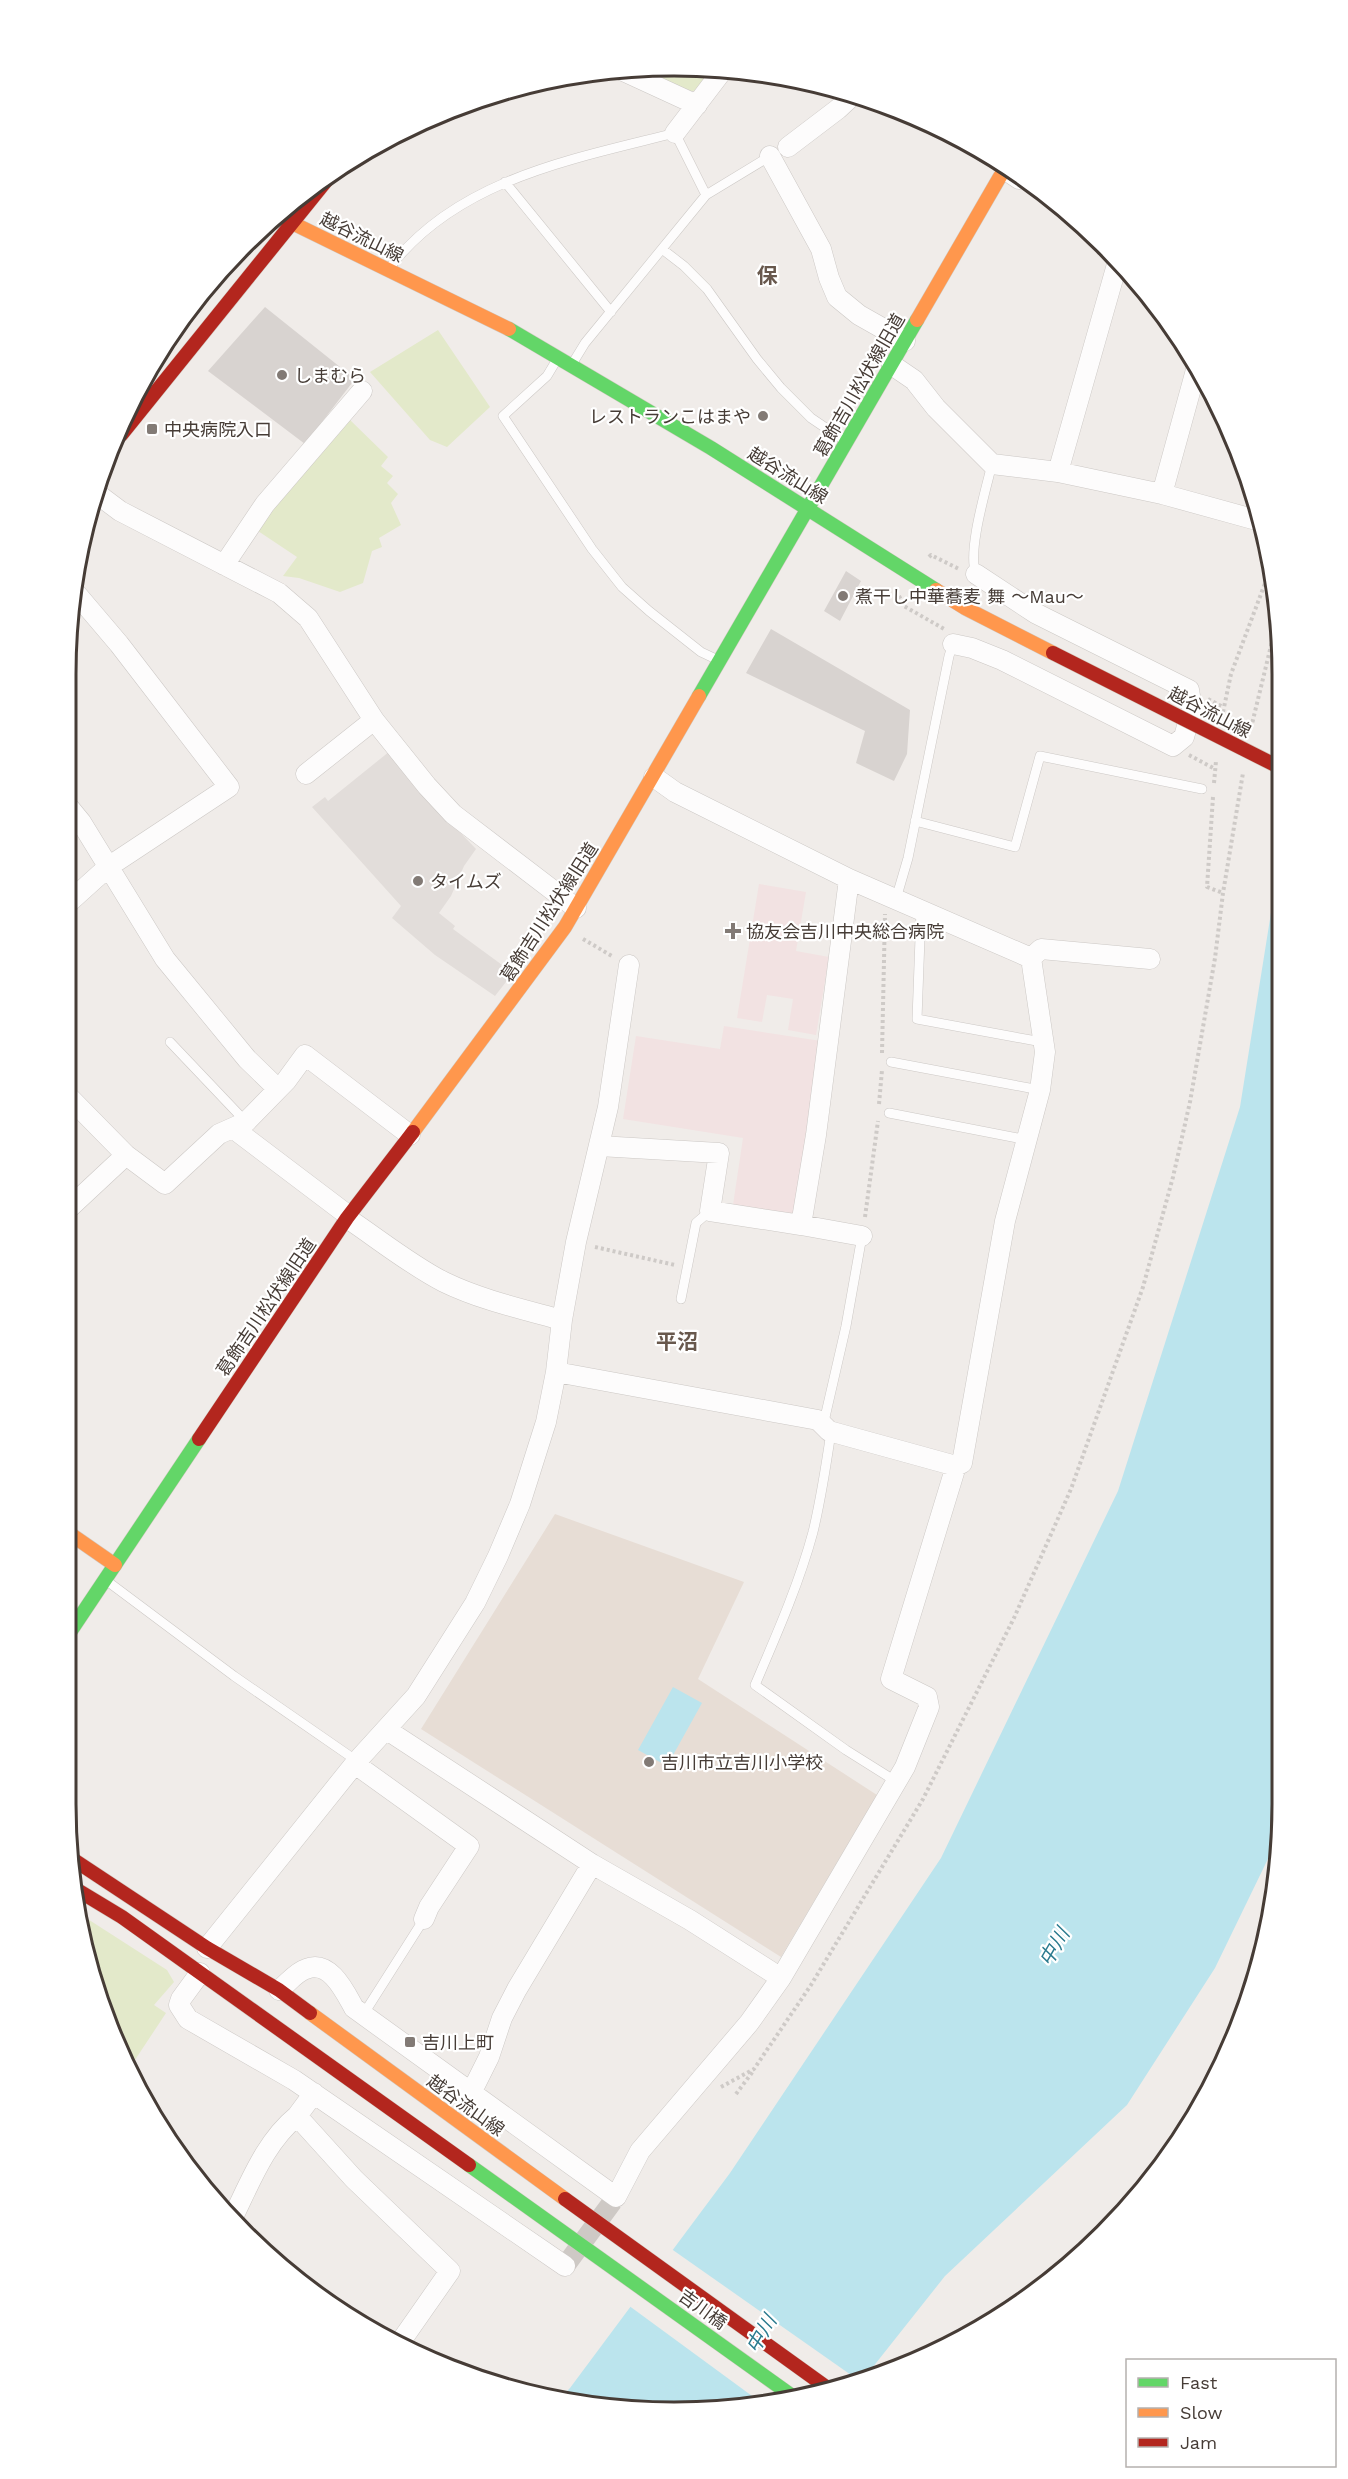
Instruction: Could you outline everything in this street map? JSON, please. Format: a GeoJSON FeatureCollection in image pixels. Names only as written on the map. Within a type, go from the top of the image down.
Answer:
{"type":"FeatureCollection","features":[{"type":"Feature","properties":{"kind":"main road","name":"葛飾吉川松伏線旧道"},"geometry":{"type":"LineString","coordinates":[[76,1623],[348,1217],[565,927],[905,341],[1006,177]]}},
{"type":"Feature","properties":{"kind":"main road"},"geometry":{"type":"LineString","coordinates":[[149,390],[310,200]]}},
{"type":"Feature","properties":{"kind":"main road","name":"越谷流山線"},"geometry":{"type":"LineString","coordinates":[[286,220],[523,336],[809,509],[965,608],[1272,763]]}},
{"type":"Feature","properties":{"kind":"main road"},"geometry":{"type":"LineString","coordinates":[[76,1538],[115,1565]]}},
{"type":"Feature","properties":{"kind":"main road","name":"越谷流山線"},"geometry":{"type":"LineString","coordinates":[[80,1864],[207,1948],[279,1990],[822,2384]]}},
{"type":"Feature","properties":{"kind":"main road"},"geometry":{"type":"LineString","coordinates":[[84,1894],[122,1917],[200,1973]]}},
{"type":"Feature","properties":{"kind":"main road","name":"吉川橋"},"geometry":{"type":"LineString","coordinates":[[200,1973],[618,2269],[786,2392]]}},
{"type":"Feature","properties":{"kind":"street"},"geometry":{"type":"LineString","coordinates":[[640,78],[697,105]]}},
{"type":"Feature","properties":{"kind":"street"},"geometry":{"type":"LineString","coordinates":[[675,133],[717,78]]}},
{"type":"Feature","properties":{"kind":"street"},"geometry":{"type":"LineString","coordinates":[[788,147],[845,102]]}},
{"type":"Feature","properties":{"kind":"street"},"geometry":{"type":"LineString","coordinates":[[770,156],[821,249],[837,297],[859,315],[905,341]]}},
{"type":"Feature","properties":{"kind":"street"},"geometry":{"type":"LineString","coordinates":[[1058,472],[1115,272]]}},
{"type":"Feature","properties":{"kind":"street"},"geometry":{"type":"LineString","coordinates":[[892,365],[915,380],[936,408],[992,464],[1058,472],[1162,494],[1251,518]]}},
{"type":"Feature","properties":{"kind":"street"},"geometry":{"type":"LineString","coordinates":[[1162,494],[1193,379]]}},
{"type":"Feature","properties":{"kind":"street"},"geometry":{"type":"LineString","coordinates":[[224,565],[265,504],[362,391]]}},
{"type":"Feature","properties":{"kind":"street"},"geometry":{"type":"LineString","coordinates":[[103,498],[120,511],[279,594],[308,618],[374,720],[427,786],[453,814],[576,908]]}},
{"type":"Feature","properties":{"kind":"street"},"geometry":{"type":"LineString","coordinates":[[958,644],[1002,660],[1173,746],[1185,737],[1192,708],[1189,690],[1035,613],[976,574]]}},
{"type":"Feature","properties":{"kind":"street"},"geometry":{"type":"LineString","coordinates":[[76,896],[108,867],[229,787],[82,600]]}},
{"type":"Feature","properties":{"kind":"street"},"geometry":{"type":"LineString","coordinates":[[306,774],[374,720]]}},
{"type":"Feature","properties":{"kind":"street"},"geometry":{"type":"LineString","coordinates":[[654,777],[707,809],[849,879],[1031,958]]}},
{"type":"Feature","properties":{"kind":"street"},"geometry":{"type":"LineString","coordinates":[[76,816],[165,959],[247,1059],[278,1089]]}},
{"type":"Feature","properties":{"kind":"street"},"geometry":{"type":"LineString","coordinates":[[801,1225],[816,1135],[849,879]]}},
{"type":"Feature","properties":{"kind":"street"},"geometry":{"type":"LineString","coordinates":[[1031,958],[1041,949],[1150,959]]}},
{"type":"Feature","properties":{"kind":"street"},"geometry":{"type":"LineString","coordinates":[[556,1372],[818,1420],[827,1429],[956,1466],[962,1463],[980,1374],[992,1287],[1005,1221],[1040,1090],[1045,1052],[1031,958]]}},
{"type":"Feature","properties":{"kind":"street"},"geometry":{"type":"LineString","coordinates":[[207,1948],[356,1762],[416,1696],[475,1603],[498,1556],[520,1504],[537,1454],[556,1372],[562,1320],[576,1242],[608,1107],[629,965]]}},
{"type":"Feature","properties":{"kind":"street"},"geometry":{"type":"LineString","coordinates":[[76,1104],[126,1155],[165,1184],[219,1134],[240,1125],[278,1089],[305,1055],[410,1135]]}},
{"type":"Feature","properties":{"kind":"street"},"geometry":{"type":"LineString","coordinates":[[240,1125],[348,1217],[440,1280],[489,1301],[562,1320]]}},
{"type":"Feature","properties":{"kind":"street"},"geometry":{"type":"LineString","coordinates":[[599,1146],[719,1153],[710,1211],[862,1236]]}},
{"type":"Feature","properties":{"kind":"street"},"geometry":{"type":"LineString","coordinates":[[76,1202],[126,1155]]}},
{"type":"Feature","properties":{"kind":"street"},"geometry":{"type":"LineString","coordinates":[[279,1990],[306,1968],[317,1967],[330,1972],[339,1982],[354,2008],[616,2197],[640,2151],[748,2023],[781,1978],[909,1759],[930,1707],[927,1697],[891,1679],[956,1466]]}},
{"type":"Feature","properties":{"kind":"street"},"geometry":{"type":"LineString","coordinates":[[387,1730],[592,1864],[690,1920],[781,1978]]}},
{"type":"Feature","properties":{"kind":"street"},"geometry":{"type":"LineString","coordinates":[[356,1762],[470,1846],[429,1907],[424,1919]]}},
{"type":"Feature","properties":{"kind":"street"},"geometry":{"type":"LineString","coordinates":[[471,2093],[486,2065],[502,2018],[517,1989],[592,1864]]}},
{"type":"Feature","properties":{"kind":"street"},"geometry":{"type":"LineString","coordinates":[[200,1973],[178,2005],[188,2019],[314,2093],[565,2266]]}},
{"type":"Feature","properties":{"kind":"street"},"geometry":{"type":"LineString","coordinates":[[236,2211],[264,2154],[314,2093]]}},
{"type":"Feature","properties":{"kind":"street"},"geometry":{"type":"LineString","coordinates":[[297,2116],[354,2179],[450,2271],[404,2337]]}},
{"type":"Feature","properties":{"kind":"lane"},"geometry":{"type":"LineString","coordinates":[[388,269],[403,251],[437,219],[505,182],[547,166],[675,133],[706,195]]}},
{"type":"Feature","properties":{"kind":"lane"},"geometry":{"type":"LineString","coordinates":[[572,364],[585,343],[706,195],[788,147]]}},
{"type":"Feature","properties":{"kind":"lane"},"geometry":{"type":"LineString","coordinates":[[505,182],[611,312]]}},
{"type":"Feature","properties":{"kind":"lane"},"geometry":{"type":"LineString","coordinates":[[662,249],[684,266],[707,290],[745,344],[781,388],[812,418],[847,442]]}},
{"type":"Feature","properties":{"kind":"lane"},"geometry":{"type":"LineString","coordinates":[[559,356],[547,376],[503,416],[592,549],[622,587],[701,652],[721,661]]}},
{"type":"Feature","properties":{"kind":"lane"},"geometry":{"type":"LineString","coordinates":[[976,574],[972,565],[975,542],[992,464]]}},
{"type":"Feature","properties":{"kind":"lane"},"geometry":{"type":"LineString","coordinates":[[896,899],[908,858],[946,667],[958,644]]}},
{"type":"Feature","properties":{"kind":"lane"},"geometry":{"type":"LineString","coordinates":[[915,821],[1015,847],[1040,756],[1202,789]]}},
{"type":"Feature","properties":{"kind":"lane"},"geometry":{"type":"LineString","coordinates":[[921,911],[917,1019],[1042,1041]]}},
{"type":"Feature","properties":{"kind":"lane"},"geometry":{"type":"LineString","coordinates":[[170,1042],[240,1125]]}},
{"type":"Feature","properties":{"kind":"lane"},"geometry":{"type":"LineString","coordinates":[[891,1062],[1040,1090]]}},
{"type":"Feature","properties":{"kind":"lane"},"geometry":{"type":"LineString","coordinates":[[889,1113],[1028,1140]]}},
{"type":"Feature","properties":{"kind":"lane"},"geometry":{"type":"LineString","coordinates":[[681,1299],[696,1223],[710,1211]]}},
{"type":"Feature","properties":{"kind":"lane"},"geometry":{"type":"LineString","coordinates":[[862,1236],[827,1429],[821,1497],[812,1535],[755,1685],[846,1750],[897,1782]]}},
{"type":"Feature","properties":{"kind":"lane"},"geometry":{"type":"LineString","coordinates":[[105,1580],[234,1676],[356,1762]]}},
{"type":"Feature","properties":{"kind":"lane"},"geometry":{"type":"LineString","coordinates":[[363,2015],[424,1919]]}},
{"type":"Feature","properties":{"kind":"path"},"geometry":{"type":"LineString","coordinates":[[925,563],[931,555],[963,571],[976,574]]}},
{"type":"Feature","properties":{"kind":"path"},"geometry":{"type":"LineString","coordinates":[[898,592],[904,606],[932,624],[948,631],[958,644]]}},
{"type":"Feature","properties":{"kind":"path"},"geometry":{"type":"LineString","coordinates":[[1250,734],[1271,648]]}},
{"type":"Feature","properties":{"kind":"path"},"geometry":{"type":"LineString","coordinates":[[1173,746],[1215,769]]}},
{"type":"Feature","properties":{"kind":"path"},"geometry":{"type":"LineString","coordinates":[[736,2094],[811,1985],[923,1799],[1014,1618],[1075,1478],[1143,1287],[1173,1177],[1190,1102],[1215,958],[1223,893],[1244,768]]}},
{"type":"Feature","properties":{"kind":"path"},"geometry":{"type":"LineString","coordinates":[[565,927],[629,965]]}},
{"type":"Feature","properties":{"kind":"path"},"geometry":{"type":"LineString","coordinates":[[576,1242],[687,1268]]}},
{"type":"Feature","properties":{"kind":"path"},"geometry":{"type":"LineString","coordinates":[[721,2087],[754,2069]]}},
{"type":"Feature","properties":{"kind":"shaded area","name":"タイムズ"},"geometry":{"type":"Polygon","coordinates":[[[390,751],[428,799],[476,849],[464,866],[451,896],[439,913],[455,926],[453,929],[513,973],[495,996],[435,955],[392,918],[401,906],[312,807],[325,797],[328,801],[390,751]]]}},
{"type":"Feature","properties":{"kind":"shaded area"},"geometry":{"type":"Polygon","coordinates":[[[759,884],[806,892],[796,951],[829,957],[816,1035],[788,1030],[793,999],[767,995],[762,1022],[737,1018],[759,884]]]}},
{"type":"Feature","properties":{"kind":"shaded area"},"geometry":{"type":"Polygon","coordinates":[[[724,1026],[821,1041],[794,1214],[733,1205],[743,1138],[623,1119],[636,1036],[720,1049],[724,1026]]]}},
{"type":"Feature","properties":{"kind":"shaded area","name":"吉川市立吉川小学校"},"geometry":{"type":"Polygon","coordinates":[[[555,1514],[744,1582],[698,1679],[877,1795],[781,1957],[421,1729],[555,1514]]]}},
{"type":"Feature","properties":{"kind":"green space"},"geometry":{"type":"Polygon","coordinates":[[[656,77],[707,78],[698,90],[687,92],[656,77]]]}},
{"type":"Feature","properties":{"kind":"green space"},"geometry":{"type":"Polygon","coordinates":[[[438,330],[490,407],[447,447],[430,440],[370,372],[438,330]]]}},
{"type":"Feature","properties":{"kind":"green space"},"geometry":{"type":"Polygon","coordinates":[[[348,418],[388,457],[381,466],[393,476],[387,483],[398,494],[391,503],[401,525],[379,538],[382,547],[372,551],[363,583],[340,592],[299,578],[283,576],[297,557],[255,529],[348,418]]]}},
{"type":"Feature","properties":{"kind":"green space"},"geometry":{"type":"Polygon","coordinates":[[[88,1919],[167,1970],[174,1982],[154,2005],[166,2013],[134,2061],[108,1997],[88,1919]]]}},
{"type":"Feature","properties":{"kind":"water","name":"中川"},"geometry":{"type":"Polygon","coordinates":[[[1272,907],[1272,1805],[1270,1844],[1269,1858],[1215,1968],[1127,2105],[945,2276],[871,2369],[791,2391],[713,2401],[635,2401],[566,2392],[730,2173],[941,1858],[1118,1491],[1240,1107],[1272,907]]]}},
{"type":"Feature","properties":{"kind":"water"},"geometry":{"type":"Polygon","coordinates":[[[673,1687],[702,1703],[667,1766],[638,1750],[673,1687]]]}},
{"type":"Feature","properties":{"kind":"pier"},"geometry":{"type":"Polygon","coordinates":[[[670,2248],[851,2375],[791,2391],[753,2397],[628,2305],[670,2248]]]}},
{"type":"Feature","properties":{"kind":"building","name":"しまむら"},"geometry":{"type":"Polygon","coordinates":[[[265,307],[355,379],[305,444],[208,371],[265,307]]]}},
{"type":"Feature","properties":{"kind":"building","name":"煮干し中華蕎麦 舞 〜Mau〜"},"geometry":{"type":"Polygon","coordinates":[[[846,571],[861,581],[840,621],[824,611],[846,571]]]}},
{"type":"Feature","properties":{"kind":"building"},"geometry":{"type":"Polygon","coordinates":[[[771,629],[910,710],[907,754],[894,781],[856,763],[865,731],[746,673],[771,629]]]}},
{"type":"Feature","properties":{"kind":"tunnel"},"geometry":{"type":"LineString","coordinates":[[565,2266],[616,2197]]}},
{"type":"Feature","properties":{"kind":"traffic: fast"},"geometry":{"type":"LineString","coordinates":[[699,696],[917,320]]}},
{"type":"Feature","properties":{"kind":"traffic: fast"},"geometry":{"type":"LineString","coordinates":[[509,329],[711,448],[936,590]]}},
{"type":"Feature","properties":{"kind":"traffic: fast"},"geometry":{"type":"LineString","coordinates":[[76,1623],[199,1439]]}},
{"type":"Feature","properties":{"kind":"traffic: fast"},"geometry":{"type":"LineString","coordinates":[[469,2165],[786,2392]]}},
{"type":"Feature","properties":{"kind":"traffic: slow"},"geometry":{"type":"LineString","coordinates":[[917,320],[1001,174]]}},
{"type":"Feature","properties":{"kind":"traffic: slow"},"geometry":{"type":"LineString","coordinates":[[286,220],[509,329]]}},
{"type":"Feature","properties":{"kind":"traffic: slow"},"geometry":{"type":"LineString","coordinates":[[936,590],[965,608],[1053,653]]}},
{"type":"Feature","properties":{"kind":"traffic: slow"},"geometry":{"type":"LineString","coordinates":[[413,1132],[565,927],[699,696]]}},
{"type":"Feature","properties":{"kind":"traffic: slow"},"geometry":{"type":"LineString","coordinates":[[76,1538],[115,1565]]}},
{"type":"Feature","properties":{"kind":"traffic: slow"},"geometry":{"type":"LineString","coordinates":[[310,2013],[565,2199]]}},
{"type":"Feature","properties":{"kind":"traffic: jam"},"geometry":{"type":"LineString","coordinates":[[134,419],[312,199]]}},
{"type":"Feature","properties":{"kind":"traffic: jam"},"geometry":{"type":"LineString","coordinates":[[1053,653],[1272,763]]}},
{"type":"Feature","properties":{"kind":"traffic: jam"},"geometry":{"type":"LineString","coordinates":[[199,1439],[347,1218],[413,1132]]}},
{"type":"Feature","properties":{"kind":"traffic: jam"},"geometry":{"type":"LineString","coordinates":[[80,1864],[207,1948],[279,1990],[310,2013]]}},
{"type":"Feature","properties":{"kind":"traffic: jam"},"geometry":{"type":"LineString","coordinates":[[84,1894],[122,1917],[469,2165]]}},
{"type":"Feature","properties":{"kind":"traffic: jam"},"geometry":{"type":"LineString","coordinates":[[565,2199],[822,2384]]}},
{"type":"Feature","properties":{"kind":"place","name":"しまむら"},"geometry":{"type":"Point","coordinates":[282,375]}},
{"type":"Feature","properties":{"kind":"place","name":"レストランこはまや"},"geometry":{"type":"Point","coordinates":[763,416]}},
{"type":"Feature","properties":{"kind":"place","name":"中央病院入口"},"geometry":{"type":"Point","coordinates":[152,429]}},
{"type":"Feature","properties":{"kind":"place","name":"煮干し中華蕎麦 舞 〜Mau〜"},"geometry":{"type":"Point","coordinates":[843,596]}},
{"type":"Feature","properties":{"kind":"place","name":"タイムズ"},"geometry":{"type":"Point","coordinates":[418,881]}},
{"type":"Feature","properties":{"kind":"place","name":"協友会吉川中央総合病院"},"geometry":{"type":"Point","coordinates":[733,931]}},
{"type":"Feature","properties":{"kind":"place","name":"吉川市立吉川小学校"},"geometry":{"type":"Point","coordinates":[649,1762]}},
{"type":"Feature","properties":{"kind":"place","name":"吉川上町"},"geometry":{"type":"Point","coordinates":[410,2042]}},
{"type":"Feature","properties":{"kind":"district","name":"保"},"geometry":{"type":"Point","coordinates":[767,275]}},
{"type":"Feature","properties":{"kind":"district","name":"平沼"},"geometry":{"type":"Point","coordinates":[677,1341]}}]}
